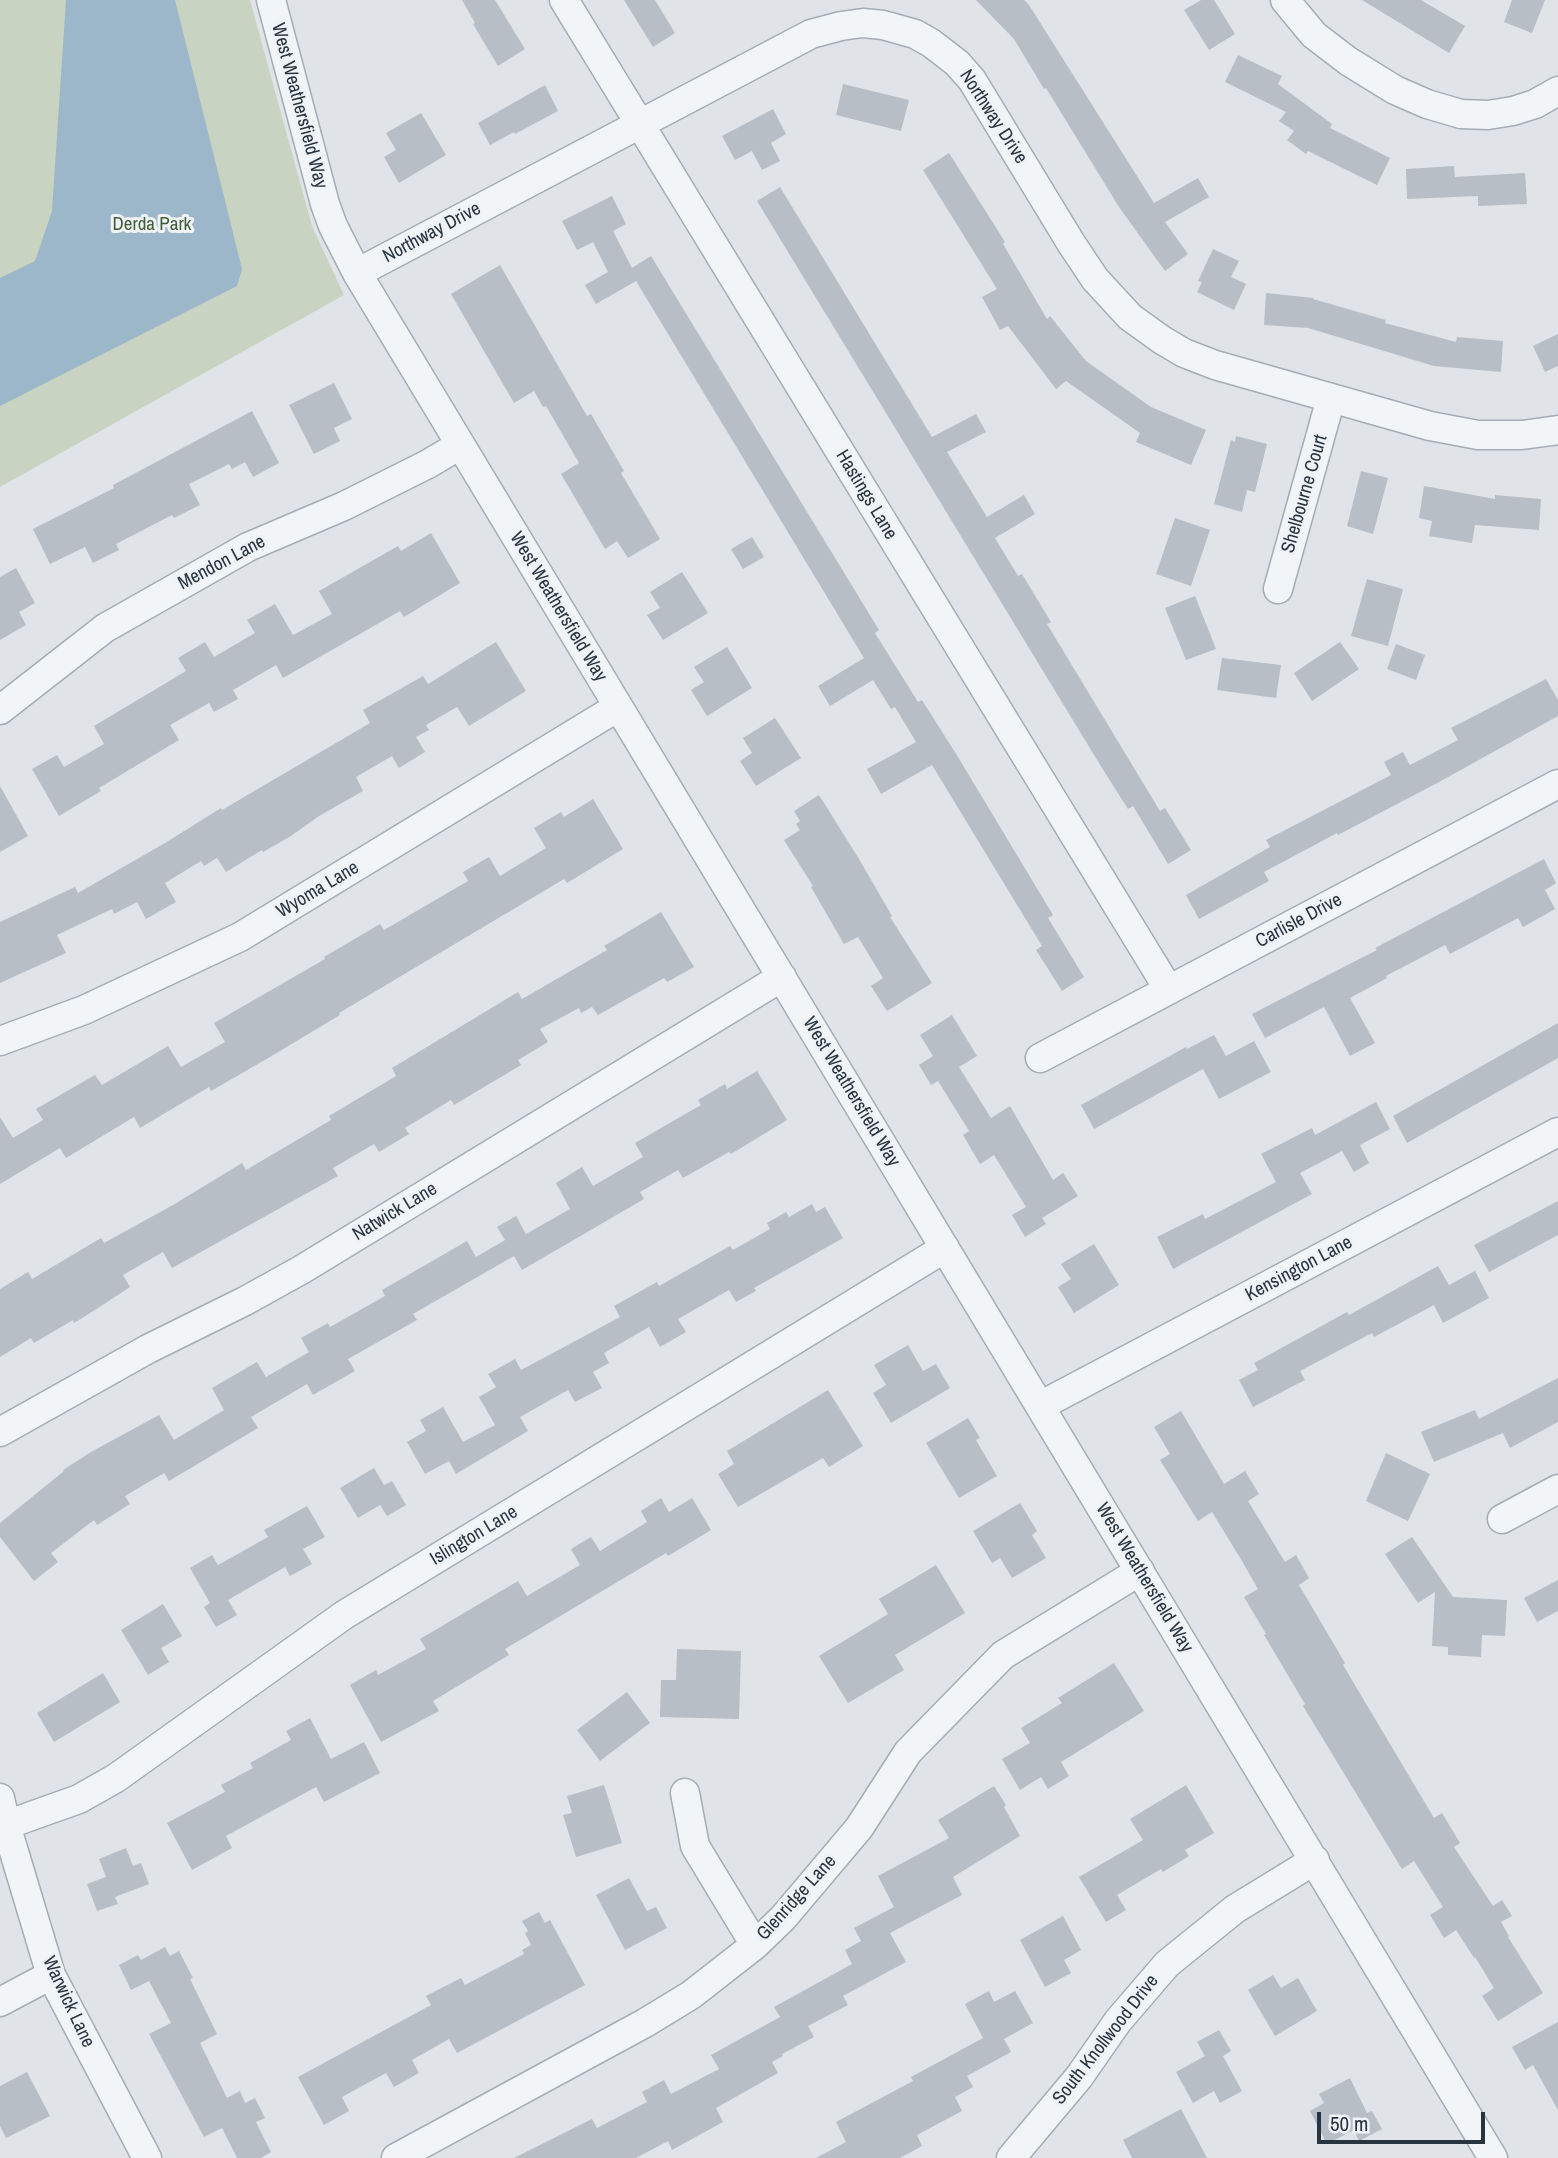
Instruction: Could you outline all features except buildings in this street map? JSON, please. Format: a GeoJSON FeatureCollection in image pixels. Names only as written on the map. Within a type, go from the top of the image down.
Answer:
{"type":"FeatureCollection","features":[{"type":"Feature","properties":{"kind":"street","name":"West Weathersfield Way"},"geometry":{"type":"LineString","coordinates":[[271,0],[325,204],[357,273],[1493,2158]]}},
{"type":"Feature","properties":{"kind":"street","name":"Hastings Lane"},"geometry":{"type":"LineString","coordinates":[[564,0],[1169,990]]}},
{"type":"Feature","properties":{"kind":"street"},"geometry":{"type":"LineString","coordinates":[[1285,0],[1314,35],[1348,61],[1395,89],[1427,104],[1461,114],[1488,115],[1535,104],[1558,91]]}},
{"type":"Feature","properties":{"kind":"street","name":"Northway Drive"},"geometry":{"type":"LineString","coordinates":[[357,273],[811,34],[863,23],[883,25],[915,34],[957,62],[972,80],[1095,279],[1129,317],[1162,340],[1184,353],[1246,375],[1430,426],[1478,435],[1522,435],[1558,430]]}},
{"type":"Feature","properties":{"kind":"street","name":"Shelbourne Court"},"geometry":{"type":"LineString","coordinates":[[1278,589],[1331,398]]}},
{"type":"Feature","properties":{"kind":"street","name":"Mendon Lane"},"geometry":{"type":"LineString","coordinates":[[0,710],[105,628],[248,547],[344,506],[421,468],[460,445]]}},
{"type":"Feature","properties":{"kind":"street","name":"Wyoma Lane"},"geometry":{"type":"LineString","coordinates":[[0,1041],[84,1010],[240,937],[618,707]]}},
{"type":"Feature","properties":{"kind":"street","name":"Carlisle Drive"},"geometry":{"type":"LineString","coordinates":[[1040,1058],[1558,785]]}},
{"type":"Feature","properties":{"kind":"street","name":"Natwick Lane"},"geometry":{"type":"LineString","coordinates":[[0,1432],[148,1349],[301,1270],[782,978]]}},
{"type":"Feature","properties":{"kind":"street","name":"Kensington Lane"},"geometry":{"type":"LineString","coordinates":[[1040,1406],[1558,1132]]}},
{"type":"Feature","properties":{"kind":"street","name":"Islington Lane"},"geometry":{"type":"LineString","coordinates":[[6,1825],[79,1799],[116,1778],[344,1615],[945,1248]]}},
{"type":"Feature","properties":{"kind":"street"},"geometry":{"type":"LineString","coordinates":[[1502,1519],[1558,1489]]}},
{"type":"Feature","properties":{"kind":"street","name":"Glenridge Lane"},"geometry":{"type":"LineString","coordinates":[[396,2158],[645,2023],[691,1995],[755,1945],[783,1917],[859,1828],[908,1752],[1003,1655],[1140,1571]]}},
{"type":"Feature","properties":{"kind":"street"},"geometry":{"type":"LineString","coordinates":[[685,1793],[695,1846],[755,1945]]}},
{"type":"Feature","properties":{"kind":"street","name":"Warwick Lane"},"geometry":{"type":"LineString","coordinates":[[0,1798],[51,1975],[147,2158]]}},
{"type":"Feature","properties":{"kind":"street","name":"South Knollwood Drive"},"geometry":{"type":"LineString","coordinates":[[1011,2158],[1079,2077],[1118,2021],[1167,1964],[1235,1909],[1315,1860]]}},
{"type":"Feature","properties":{"kind":"street"},"geometry":{"type":"LineString","coordinates":[[0,2002],[51,1975]]}},
{"type":"Feature","properties":{"kind":"green space","name":"Derda Park"},"geometry":{"type":"Polygon","coordinates":[[[0,0],[250,0],[312,226],[344,295],[0,487],[0,0]]]}},
{"type":"Feature","properties":{"kind":"water"},"geometry":{"type":"Polygon","coordinates":[[[66,0],[175,0],[242,269],[237,286],[0,406],[0,278],[35,261],[52,211],[66,0]]]}}]}
